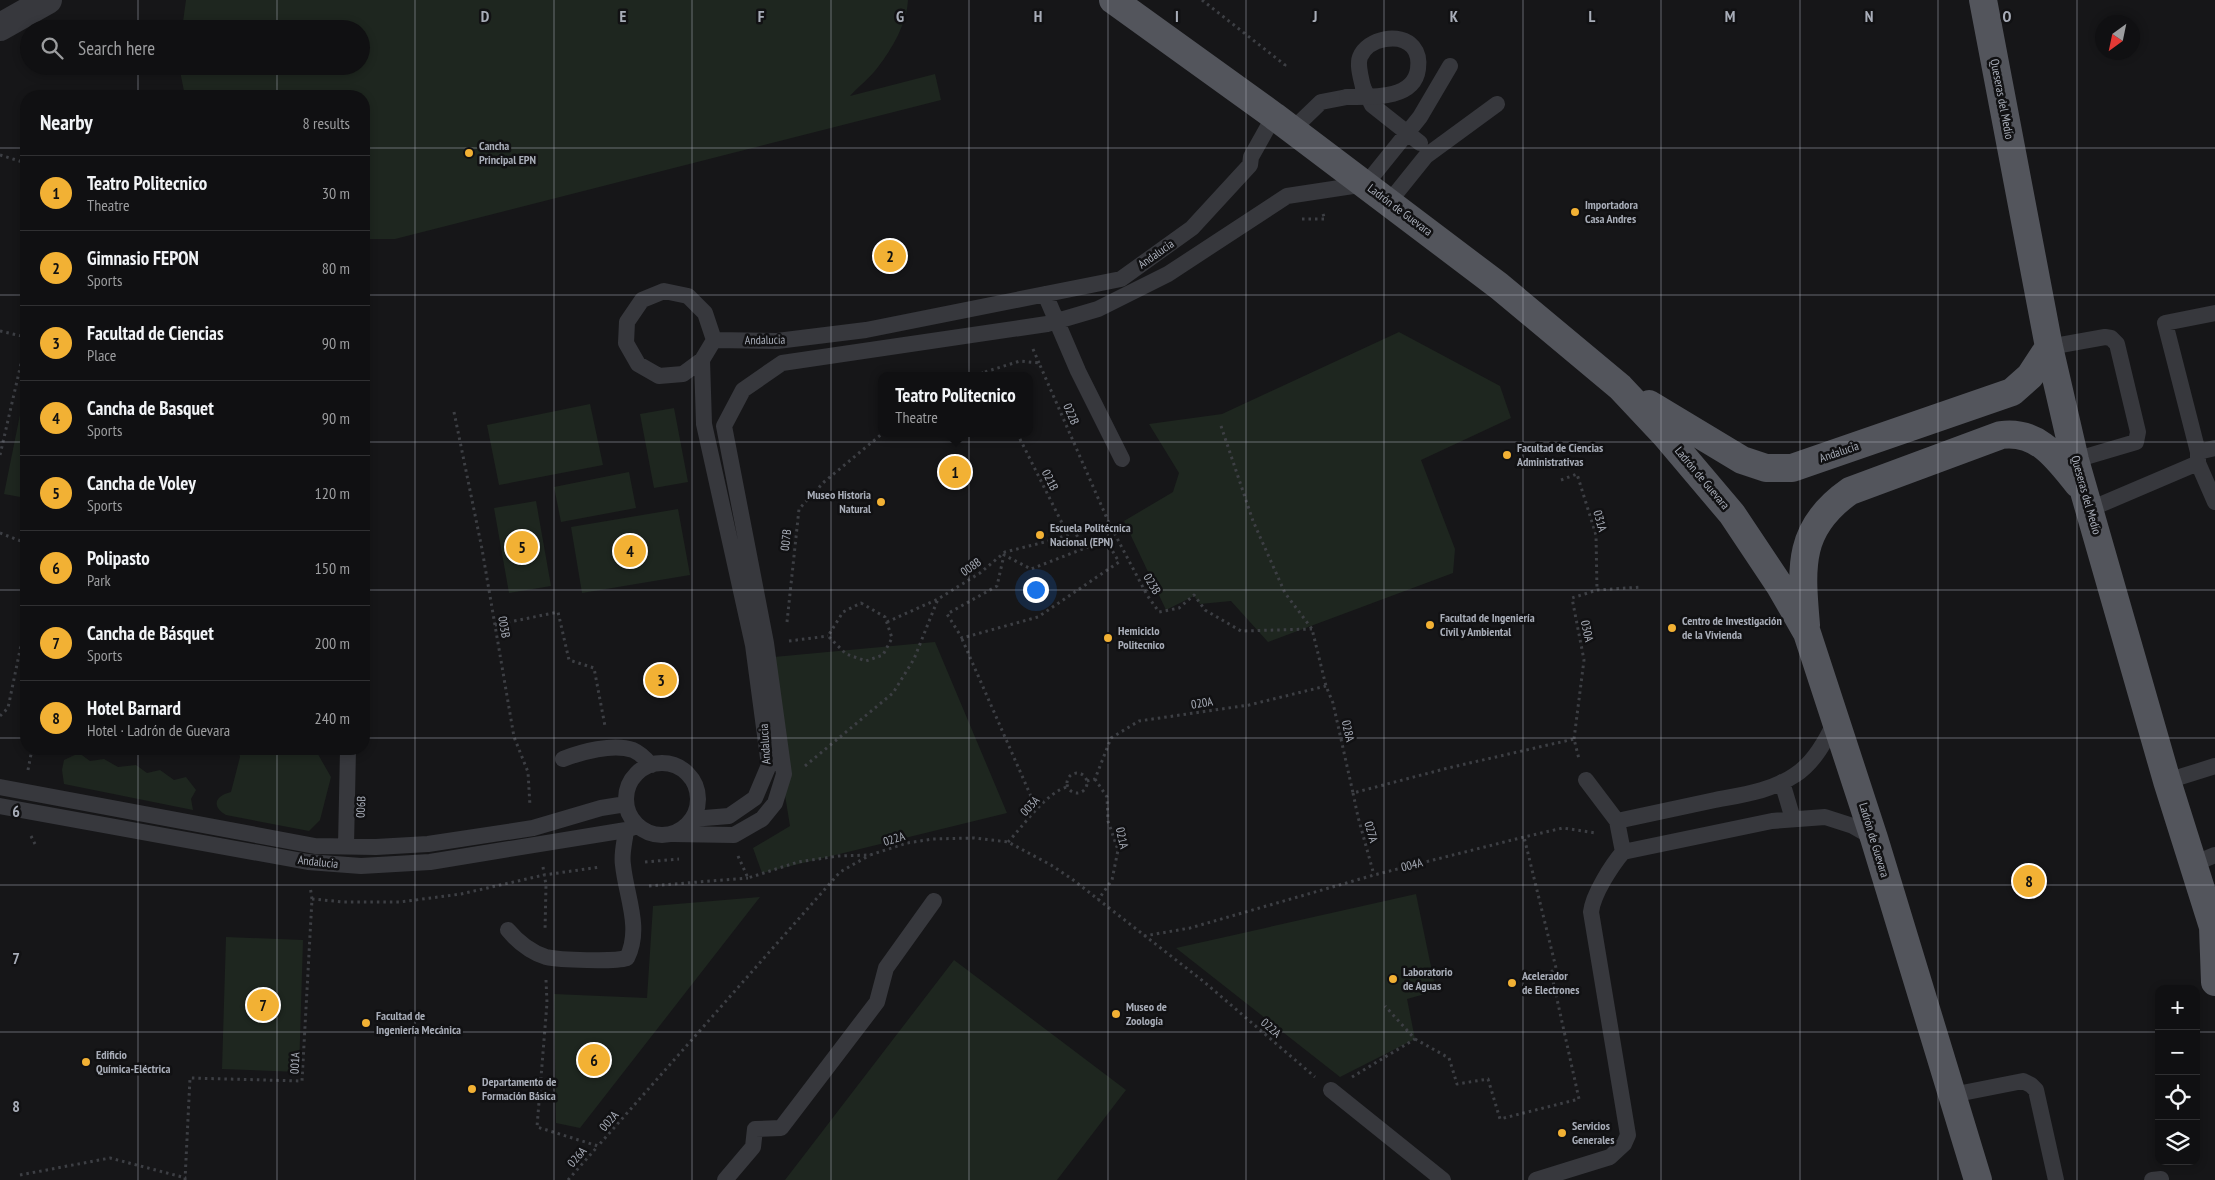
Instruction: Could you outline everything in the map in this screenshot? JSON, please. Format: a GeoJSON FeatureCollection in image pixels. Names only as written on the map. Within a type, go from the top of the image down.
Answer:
{"type":"FeatureCollection","features":[{"type":"Feature","properties":{"kind":"main road","name":"Ladrón de Guevara"},"geometry":{"type":"LineString","coordinates":[[1113,0],[1366,184],[1499,286],[1620,387],[1666,436],[1732,514],[1780,586],[1807,633],[1874,838],[1978,1180]]}},
{"type":"Feature","properties":{"kind":"main road","name":"Queseras del Medio"},"geometry":{"type":"LineString","coordinates":[[1983,0],[2049,347],[2086,499],[2167,781],[2204,859],[2213,927],[2215,982]]}},
{"type":"Feature","properties":{"kind":"main road","name":"Andalucia"},"geometry":{"type":"LineString","coordinates":[[1620,387],[1742,460],[1766,468],[1784,469],[1801,466],[2012,392],[2030,376],[2049,347]]}},
{"type":"Feature","properties":{"kind":"main road"},"geometry":{"type":"LineString","coordinates":[[1807,633],[1802,584],[1808,540],[1821,517],[1836,500],[1850,491],[2001,435],[2010,434],[2028,436],[2037,440],[2055,456],[2086,499]]}},
{"type":"Feature","properties":{"kind":"street"},"geometry":{"type":"LineString","coordinates":[[0,27],[48,0]]}},
{"type":"Feature","properties":{"kind":"lane","name":"Andalucia"},"geometry":{"type":"LineString","coordinates":[[714,340],[777,341],[866,330],[1121,279],[1192,228],[1250,166],[1251,157],[1283,123],[1320,102],[1347,98],[1380,96],[1404,91],[1417,76],[1419,60],[1413,47],[1402,40],[1388,38],[1370,46],[1360,57],[1360,75],[1363,87],[1372,105],[1414,138]]}},
{"type":"Feature","properties":{"kind":"lane"},"geometry":{"type":"LineString","coordinates":[[1366,184],[1414,138],[1431,99],[1450,66]]}},
{"type":"Feature","properties":{"kind":"lane"},"geometry":{"type":"LineString","coordinates":[[1389,202],[1426,156],[1497,104]]}},
{"type":"Feature","properties":{"kind":"lane","name":"Andalucia"},"geometry":{"type":"LineString","coordinates":[[673,834],[734,835],[762,819],[775,804],[784,774],[766,643],[724,426],[743,390],[782,363],[1057,321],[1098,309],[1168,274],[1287,196],[1366,184]]}},
{"type":"Feature","properties":{"kind":"lane"},"geometry":{"type":"LineString","coordinates":[[664,292],[688,296],[705,313],[714,340],[702,360],[683,374],[659,376],[638,364],[626,343],[627,322],[642,300],[664,292]]}},
{"type":"Feature","properties":{"kind":"lane"},"geometry":{"type":"LineString","coordinates":[[1045,294],[1078,371],[1122,459]]}},
{"type":"Feature","properties":{"kind":"lane"},"geometry":{"type":"LineString","coordinates":[[2215,313],[2165,323],[2198,457],[2215,502]]}},
{"type":"Feature","properties":{"kind":"lane"},"geometry":{"type":"LineString","coordinates":[[2049,347],[2105,337],[2112,338],[2117,344],[2138,432],[2136,442],[2076,460]]}},
{"type":"Feature","properties":{"kind":"lane","name":"Andalucia"},"geometry":{"type":"LineString","coordinates":[[692,819],[730,816],[745,806],[756,798],[769,765],[753,645],[704,424],[702,360]]}},
{"type":"Feature","properties":{"kind":"lane"},"geometry":{"type":"LineString","coordinates":[[2086,499],[2198,457],[2215,448]]}},
{"type":"Feature","properties":{"kind":"lane"},"geometry":{"type":"LineString","coordinates":[[1620,836],[1782,782],[1795,775],[1806,765],[1819,750],[1836,720]]}},
{"type":"Feature","properties":{"kind":"lane"},"geometry":{"type":"LineString","coordinates":[[563,759],[583,751],[618,748],[631,749],[640,754],[651,765]]}},
{"type":"Feature","properties":{"kind":"lane"},"geometry":{"type":"LineString","coordinates":[[346,846],[348,755]]}},
{"type":"Feature","properties":{"kind":"lane"},"geometry":{"type":"LineString","coordinates":[[508,930],[527,948],[546,957],[602,960],[627,958],[632,950],[634,912],[622,864],[632,828],[626,804],[627,792],[631,780],[640,771],[651,765],[675,766],[686,773],[694,783],[698,794],[697,807],[692,819],[684,828],[673,834],[660,835],[632,828]]}},
{"type":"Feature","properties":{"kind":"lane"},"geometry":{"type":"LineString","coordinates":[[2167,781],[2215,766]]}},
{"type":"Feature","properties":{"kind":"lane"},"geometry":{"type":"LineString","coordinates":[[1536,1180],[1610,1157],[1624,1144],[1628,1135],[1591,912],[1620,836],[1586,780]]}},
{"type":"Feature","properties":{"kind":"lane"},"geometry":{"type":"LineString","coordinates":[[1782,782],[1793,820]]}},
{"type":"Feature","properties":{"kind":"lane","name":"Andalucia"},"geometry":{"type":"LineString","coordinates":[[0,787],[315,846],[376,847],[428,844],[533,828],[601,808],[626,804]]}},
{"type":"Feature","properties":{"kind":"lane","name":"Andalucia"},"geometry":{"type":"LineString","coordinates":[[0,806],[308,862],[361,866],[430,862],[632,828]]}},
{"type":"Feature","properties":{"kind":"lane"},"geometry":{"type":"LineString","coordinates":[[1620,836],[1825,816],[1853,826],[1874,838]]}},
{"type":"Feature","properties":{"kind":"lane"},"geometry":{"type":"LineString","coordinates":[[725,1180],[753,1147],[755,1129],[781,1128],[877,1002],[886,968],[934,901]]}},
{"type":"Feature","properties":{"kind":"lane"},"geometry":{"type":"LineString","coordinates":[[1952,1094],[2022,1081],[2031,1085],[2036,1090],[2056,1180]]}},
{"type":"Feature","properties":{"kind":"lane"},"geometry":{"type":"LineString","coordinates":[[1331,1090],[1443,1180]]}},
{"type":"Feature","properties":{"kind":"path"},"geometry":{"type":"LineString","coordinates":[[1202,0],[1285,65],[1283,69]]}},
{"type":"Feature","properties":{"kind":"path"},"geometry":{"type":"LineString","coordinates":[[0,155],[20,161]]}},
{"type":"Feature","properties":{"kind":"path"},"geometry":{"type":"LineString","coordinates":[[0,331],[20,336]]}},
{"type":"Feature","properties":{"kind":"path","name":"022B"},"geometry":{"type":"LineString","coordinates":[[986,372],[1020,360],[1039,363],[1109,523]]}},
{"type":"Feature","properties":{"kind":"path"},"geometry":{"type":"LineString","coordinates":[[0,455],[20,368]]}},
{"type":"Feature","properties":{"kind":"path","name":"003B"},"geometry":{"type":"LineString","coordinates":[[454,412],[482,549],[514,737],[528,772],[530,820],[533,828]]}},
{"type":"Feature","properties":{"kind":"path","name":"028A"},"geometry":{"type":"LineString","coordinates":[[1221,426],[1253,522],[1286,593],[1312,629],[1326,686],[1333,704],[1353,794]]}},
{"type":"Feature","properties":{"kind":"path","name":"007B"},"geometry":{"type":"LineString","coordinates":[[787,624],[799,509],[824,482],[878,437]]}},
{"type":"Feature","properties":{"kind":"path","name":"021B"},"geometry":{"type":"LineString","coordinates":[[1019,437],[1068,535]]}},
{"type":"Feature","properties":{"kind":"path","name":"031A"},"geometry":{"type":"LineString","coordinates":[[1562,480],[1577,474],[1580,483],[1596,535],[1597,590]]}},
{"type":"Feature","properties":{"kind":"path"},"geometry":{"type":"LineString","coordinates":[[1068,535],[1109,523]]}},
{"type":"Feature","properties":{"kind":"path","name":"023B"},"geometry":{"type":"LineString","coordinates":[[1109,523],[1147,594],[1159,612],[1179,608],[1194,596],[1205,610],[1240,631],[1312,629]]}},
{"type":"Feature","properties":{"kind":"path"},"geometry":{"type":"LineString","coordinates":[[1075,532],[1084,548]]}},
{"type":"Feature","properties":{"kind":"path"},"geometry":{"type":"LineString","coordinates":[[0,533],[20,541]]}},
{"type":"Feature","properties":{"kind":"path","name":"008B"},"geometry":{"type":"LineString","coordinates":[[886,622],[938,599],[980,573],[1005,552],[1068,535]]}},
{"type":"Feature","properties":{"kind":"path"},"geometry":{"type":"LineString","coordinates":[[962,638],[1038,616],[1119,562],[1106,540],[1030,569],[1004,555],[997,586],[947,614],[962,638],[1037,810]]}},
{"type":"Feature","properties":{"kind":"path","name":"030A"},"geometry":{"type":"LineString","coordinates":[[1574,739],[1584,660],[1572,598],[1597,590],[1642,587]]}},
{"type":"Feature","properties":{"kind":"path"},"geometry":{"type":"LineString","coordinates":[[802,768],[893,693],[914,659],[938,599]]}},
{"type":"Feature","properties":{"kind":"path"},"geometry":{"type":"LineString","coordinates":[[861,603],[885,616],[892,638],[883,654],[866,661],[846,654],[828,636],[842,612],[861,603]]}},
{"type":"Feature","properties":{"kind":"path"},"geometry":{"type":"LineString","coordinates":[[495,626],[558,612],[569,660],[594,668],[604,724],[618,748]]}},
{"type":"Feature","properties":{"kind":"path"},"geometry":{"type":"LineString","coordinates":[[786,633],[785,642],[828,636]]}},
{"type":"Feature","properties":{"kind":"path"},"geometry":{"type":"LineString","coordinates":[[0,716],[8,708],[20,650]]}},
{"type":"Feature","properties":{"kind":"path","name":"020A"},"geometry":{"type":"LineString","coordinates":[[1095,779],[1111,738],[1139,721],[1249,705],[1326,686]]}},
{"type":"Feature","properties":{"kind":"path"},"geometry":{"type":"LineString","coordinates":[[1353,794],[1448,768],[1574,739],[1586,780]]}},
{"type":"Feature","properties":{"kind":"path"},"geometry":{"type":"LineString","coordinates":[[1074,773],[1083,774],[1087,781],[1085,790],[1081,792],[1073,793],[1067,787],[1067,778],[1074,773]]}},
{"type":"Feature","properties":{"kind":"path"},"geometry":{"type":"LineString","coordinates":[[1087,781],[1095,779]]}},
{"type":"Feature","properties":{"kind":"path","name":"021A"},"geometry":{"type":"LineString","coordinates":[[1095,779],[1107,797],[1108,821],[1118,850],[1112,880],[1098,900]]}},
{"type":"Feature","properties":{"kind":"path","name":"003A"},"geometry":{"type":"LineString","coordinates":[[1008,842],[1060,788],[1067,787]]}},
{"type":"Feature","properties":{"kind":"path","name":"027A"},"geometry":{"type":"LineString","coordinates":[[1353,794],[1374,875]]}},
{"type":"Feature","properties":{"kind":"path","name":"004A"},"geometry":{"type":"LineString","coordinates":[[1143,936],[1208,923],[1374,875],[1563,828],[1620,836]]}},
{"type":"Feature","properties":{"kind":"path"},"geometry":{"type":"LineString","coordinates":[[1385,1006],[1415,1039],[1449,1058],[1457,1084],[1488,1079],[1500,1119],[1579,1099],[1551,972],[1556,968],[1524,837]]}},
{"type":"Feature","properties":{"kind":"path","name":"022A"},"geometry":{"type":"LineString","coordinates":[[746,851],[738,854],[748,878],[798,862],[838,856],[870,855],[907,844],[933,839],[974,838],[1008,842],[1051,865],[1098,900],[1203,981],[1331,1090]]}},
{"type":"Feature","properties":{"kind":"path","name":"002A"},"geometry":{"type":"LineString","coordinates":[[539,844],[544,875],[547,1003],[537,1127],[598,1146],[840,872],[870,855]]}},
{"type":"Feature","properties":{"kind":"path","name":"001A"},"geometry":{"type":"LineString","coordinates":[[185,1179],[190,1078],[302,1081],[312,898],[308,862]]}},
{"type":"Feature","properties":{"kind":"path"},"geometry":{"type":"LineString","coordinates":[[312,898],[344,902],[400,902],[461,894],[544,875]]}},
{"type":"Feature","properties":{"kind":"path"},"geometry":{"type":"LineString","coordinates":[[1331,1090],[1415,1039]]}},
{"type":"Feature","properties":{"kind":"path","name":"026A"},"geometry":{"type":"LineString","coordinates":[[568,1180],[598,1146]]}},
{"type":"Feature","properties":{"kind":"path"},"geometry":{"type":"LineString","coordinates":[[20,1175],[110,1158],[185,1179]]}},
{"type":"Feature","properties":{"kind":"shaded area","name":"Cancha Principal EPN"},"geometry":{"type":"Polygon","coordinates":[[[186,0],[908,0],[902,27],[888,52],[875,71],[850,96],[935,74],[941,100],[395,239],[370,239],[370,90],[184,90],[181,75],[370,75],[370,20],[183,20],[186,0]]]}},
{"type":"Feature","properties":{"kind":"shaded area"},"geometry":{"type":"Polygon","coordinates":[[[1399,332],[1500,386],[1511,418],[1421,460],[1455,549],[1453,573],[1268,642],[1231,601],[1200,604],[1194,596],[1166,610],[1124,521],[1173,492],[1179,473],[1149,424],[1222,414],[1399,332]]]}},
{"type":"Feature","properties":{"kind":"shaded area"},"geometry":{"type":"Polygon","coordinates":[[[590,404],[603,465],[499,485],[487,425],[590,404]]]}},
{"type":"Feature","properties":{"kind":"shaded area"},"geometry":{"type":"Polygon","coordinates":[[[674,408],[688,482],[654,488],[640,414],[674,408]]]}},
{"type":"Feature","properties":{"kind":"shaded area"},"geometry":{"type":"Polygon","coordinates":[[[20,415],[20,497],[4,494],[20,415]]]}},
{"type":"Feature","properties":{"kind":"shaded area"},"geometry":{"type":"Polygon","coordinates":[[[629,472],[636,508],[561,522],[554,487],[629,472]]]}},
{"type":"Feature","properties":{"kind":"shaded area"},"geometry":{"type":"Polygon","coordinates":[[[536,501],[551,586],[509,593],[494,508],[536,501]]]}},
{"type":"Feature","properties":{"kind":"shaded area"},"geometry":{"type":"Polygon","coordinates":[[[678,509],[690,575],[582,593],[571,527],[678,509]]]}},
{"type":"Feature","properties":{"kind":"shaded area"},"geometry":{"type":"Polygon","coordinates":[[[935,642],[1007,813],[762,873],[753,848],[790,826],[763,658],[935,642]]]}},
{"type":"Feature","properties":{"kind":"shaded area"},"geometry":{"type":"Polygon","coordinates":[[[75,755],[82,755],[90,761],[104,759],[118,767],[136,765],[147,773],[160,770],[174,780],[186,777],[196,790],[191,799],[193,810],[64,784],[62,770],[64,760],[75,755]]]}},
{"type":"Feature","properties":{"kind":"shaded area"},"geometry":{"type":"Polygon","coordinates":[[[240,755],[318,755],[331,777],[320,820],[309,831],[226,815],[221,812],[217,805],[218,799],[231,792],[240,755]]]}},
{"type":"Feature","properties":{"kind":"shaded area"},"geometry":{"type":"Polygon","coordinates":[[[1416,894],[1436,991],[1407,999],[1415,1039],[1340,1077],[1176,948],[1416,894]]]}},
{"type":"Feature","properties":{"kind":"shaded area"},"geometry":{"type":"Polygon","coordinates":[[[760,897],[580,1128],[556,1123],[554,994],[647,998],[653,906],[760,897]]]}},
{"type":"Feature","properties":{"kind":"shaded area"},"geometry":{"type":"Polygon","coordinates":[[[226,937],[303,940],[299,1072],[222,1069],[226,937]]]}},
{"type":"Feature","properties":{"kind":"shaded area"},"geometry":{"type":"Polygon","coordinates":[[[954,960],[1126,1090],[1057,1180],[785,1180],[954,960]]]}},
{"type":"Feature","properties":{"kind":"place","name":"Cancha Principal EPN"},"geometry":{"type":"Point","coordinates":[469,153]}},
{"type":"Feature","properties":{"kind":"place","name":"Importadora Casa Andres"},"geometry":{"type":"Point","coordinates":[1575,212]}},
{"type":"Feature","properties":{"kind":"place","name":"Gimnasio FEPON"},"geometry":{"type":"Point","coordinates":[890,256]}},
{"type":"Feature","properties":{"kind":"place","name":"Facultad de Ciencias Administrativas"},"geometry":{"type":"Point","coordinates":[1507,455]}},
{"type":"Feature","properties":{"kind":"place","name":"Teatro Politecnico"},"geometry":{"type":"Point","coordinates":[955,472]}},
{"type":"Feature","properties":{"kind":"place","name":"Museo Historia Natural"},"geometry":{"type":"Point","coordinates":[881,502]}},
{"type":"Feature","properties":{"kind":"place","name":"Escuela Politécnica Nacional (EPN)"},"geometry":{"type":"Point","coordinates":[1040,535]}},
{"type":"Feature","properties":{"kind":"place","name":"Cancha de Voley"},"geometry":{"type":"Point","coordinates":[522,547]}},
{"type":"Feature","properties":{"kind":"place","name":"Cancha de Basquet"},"geometry":{"type":"Point","coordinates":[630,551]}},
{"type":"Feature","properties":{"kind":"place","name":"Facultad de Ingeniería Civil y Ambiental"},"geometry":{"type":"Point","coordinates":[1430,625]}},
{"type":"Feature","properties":{"kind":"place","name":"Centro de Investigación de la Vivienda"},"geometry":{"type":"Point","coordinates":[1672,628]}},
{"type":"Feature","properties":{"kind":"place","name":"Hemiciclo Politecnico"},"geometry":{"type":"Point","coordinates":[1108,638]}},
{"type":"Feature","properties":{"kind":"place","name":"Facultad de Ciencias"},"geometry":{"type":"Point","coordinates":[661,680]}},
{"type":"Feature","properties":{"kind":"place","name":"Hotel Barnard"},"geometry":{"type":"Point","coordinates":[2029,881]}},
{"type":"Feature","properties":{"kind":"place","name":"Laboratorio de Aguas"},"geometry":{"type":"Point","coordinates":[1393,979]}},
{"type":"Feature","properties":{"kind":"place","name":"Acelerador de Electrones"},"geometry":{"type":"Point","coordinates":[1512,983]}},
{"type":"Feature","properties":{"kind":"place","name":"Cancha de Básquet"},"geometry":{"type":"Point","coordinates":[263,1005]}},
{"type":"Feature","properties":{"kind":"place","name":"Museo de Zoología"},"geometry":{"type":"Point","coordinates":[1116,1014]}},
{"type":"Feature","properties":{"kind":"place","name":"Facultad de Ingeniería Mecánica"},"geometry":{"type":"Point","coordinates":[366,1023]}},
{"type":"Feature","properties":{"kind":"place","name":"Polipasto"},"geometry":{"type":"Point","coordinates":[594,1060]}},
{"type":"Feature","properties":{"kind":"place","name":"Edificio Química-Eléctrica"},"geometry":{"type":"Point","coordinates":[86,1062]}},
{"type":"Feature","properties":{"kind":"place","name":"Departamento de Formación Básica"},"geometry":{"type":"Point","coordinates":[472,1089]}},
{"type":"Feature","properties":{"kind":"place","name":"Servicios Generales"},"geometry":{"type":"Point","coordinates":[1562,1133]}}]}
